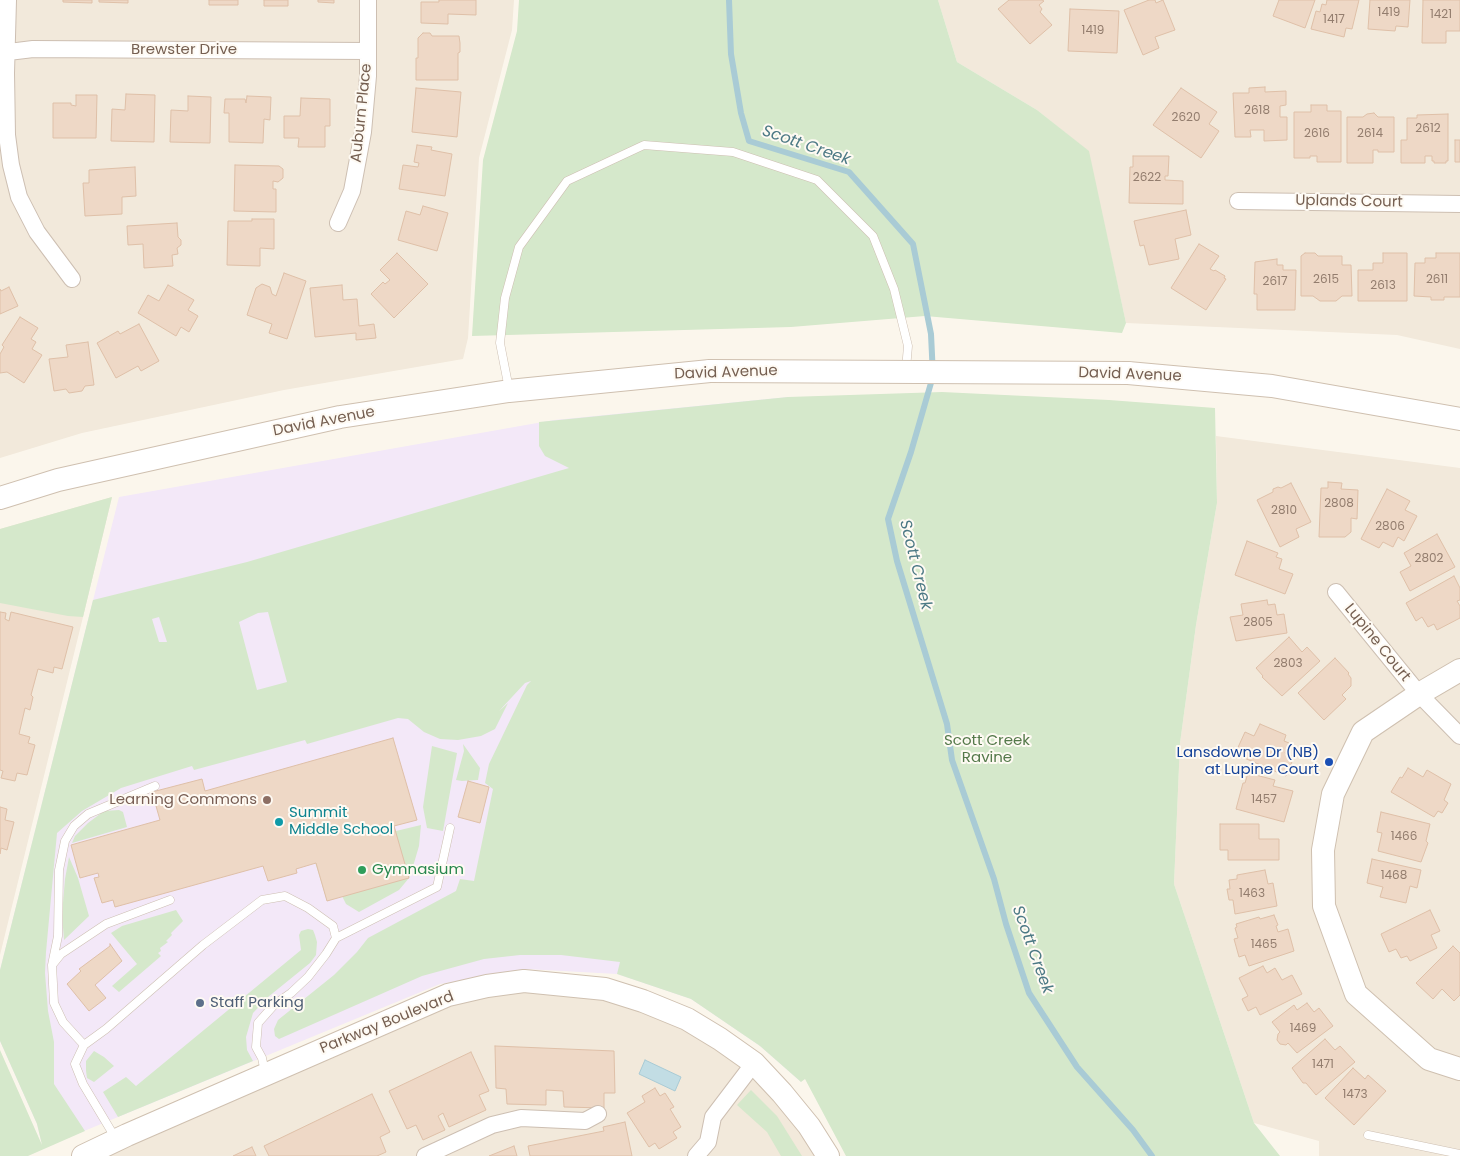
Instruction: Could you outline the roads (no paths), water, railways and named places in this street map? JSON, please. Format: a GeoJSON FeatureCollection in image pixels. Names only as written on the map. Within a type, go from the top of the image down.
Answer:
{"type":"FeatureCollection","features":[{"type":"Feature","properties":{"kind":"main road","name":"David Avenue"},"geometry":{"type":"LineString","coordinates":[[0,498],[58,480],[340,417],[509,392],[710,371],[1128,373],[1272,386],[1460,419]]}},
{"type":"Feature","properties":{"kind":"main road"},"geometry":{"type":"LineString","coordinates":[[1460,670],[1419,694],[1363,732],[1334,794],[1323,850],[1324,906],[1356,994],[1429,1059],[1460,1069]]}},
{"type":"Feature","properties":{"kind":"main road","name":"Parkway Boulevard"},"geometry":{"type":"LineString","coordinates":[[83,1156],[265,1074],[448,995],[487,986],[524,981],[605,989],[643,1000],[687,1019],[754,1063],[804,1119],[828,1156]]}},
{"type":"Feature","properties":{"kind":"street"},"geometry":{"type":"LineString","coordinates":[[8,0],[4,53],[7,135],[11,165],[19,197],[37,232],[72,279]]}},
{"type":"Feature","properties":{"kind":"street","name":"Auburn Place"},"geometry":{"type":"LineString","coordinates":[[338,223],[352,191],[363,132],[368,76],[368,0]]}},
{"type":"Feature","properties":{"kind":"street","name":"Brewster Drive"},"geometry":{"type":"LineString","coordinates":[[4,53],[33,49],[368,51]]}},
{"type":"Feature","properties":{"kind":"street","name":"Uplands Court"},"geometry":{"type":"LineString","coordinates":[[1238,201],[1460,204]]}},
{"type":"Feature","properties":{"kind":"street","name":"Lupine Court"},"geometry":{"type":"LineString","coordinates":[[1336,592],[1419,694],[1460,736]]}},
{"type":"Feature","properties":{"kind":"street"},"geometry":{"type":"LineString","coordinates":[[696,1156],[708,1142],[713,1117],[754,1063]]}},
{"type":"Feature","properties":{"kind":"street"},"geometry":{"type":"LineString","coordinates":[[425,1156],[492,1125],[521,1118],[585,1121],[598,1114]]}},
{"type":"Feature","properties":{"kind":"lane"},"geometry":{"type":"LineString","coordinates":[[509,392],[500,343],[505,298],[519,246],[568,181],[644,145],[733,152],[817,180],[873,236],[894,289],[908,346],[905,380]]}},
{"type":"Feature","properties":{"kind":"lane"},"geometry":{"type":"LineString","coordinates":[[84,1045],[63,1022],[54,1002],[52,966],[58,936],[59,870],[65,841],[74,826],[88,814],[156,786]]}},
{"type":"Feature","properties":{"kind":"lane"},"geometry":{"type":"LineString","coordinates":[[265,1074],[262,1058],[256,1048],[258,1023],[274,1005],[291,993],[308,977],[336,938],[437,887],[450,828]]}},
{"type":"Feature","properties":{"kind":"lane"},"geometry":{"type":"LineString","coordinates":[[116,1140],[83,1084],[75,1064],[84,1045],[106,1029],[203,945],[262,900],[285,896],[308,908],[333,926],[336,938]]}},
{"type":"Feature","properties":{"kind":"lane"},"geometry":{"type":"LineString","coordinates":[[52,966],[61,954],[106,924],[170,900]]}},
{"type":"Feature","properties":{"kind":"lane"},"geometry":{"type":"LineString","coordinates":[[1368,1135],[1460,1154]]}},
{"type":"Feature","properties":{"kind":"water"},"geometry":{"type":"Polygon","coordinates":[[[645,1060],[681,1077],[675,1091],[639,1074],[645,1060]]]}},
{"type":"Feature","properties":{"kind":"waterway","name":"Scott Creek"},"geometry":{"type":"LineString","coordinates":[[729,0],[731,54],[741,113],[749,141],[849,172],[913,244],[931,334],[933,376],[911,452],[888,519],[897,561],[947,724],[952,760],[994,879],[1006,924],[1029,993],[1077,1067],[1133,1130],[1152,1156]]}},
{"type":"Feature","properties":{"kind":"place","name":"Lansdowne Dr (NB) at Lupine Court"},"geometry":{"type":"Point","coordinates":[1329,762]}},
{"type":"Feature","properties":{"kind":"place","name":"Learning Commons"},"geometry":{"type":"Point","coordinates":[267,800]}},
{"type":"Feature","properties":{"kind":"place","name":"Summit Middle School"},"geometry":{"type":"Point","coordinates":[279,822]}},
{"type":"Feature","properties":{"kind":"place","name":"Gymnasium"},"geometry":{"type":"Point","coordinates":[362,870]}},
{"type":"Feature","properties":{"kind":"place","name":"Staff Parking"},"geometry":{"type":"Point","coordinates":[200,1003]}},
{"type":"Feature","properties":{"kind":"park label","name":"Scott Creek Ravine"},"geometry":{"type":"Point","coordinates":[987,750]}}]}
